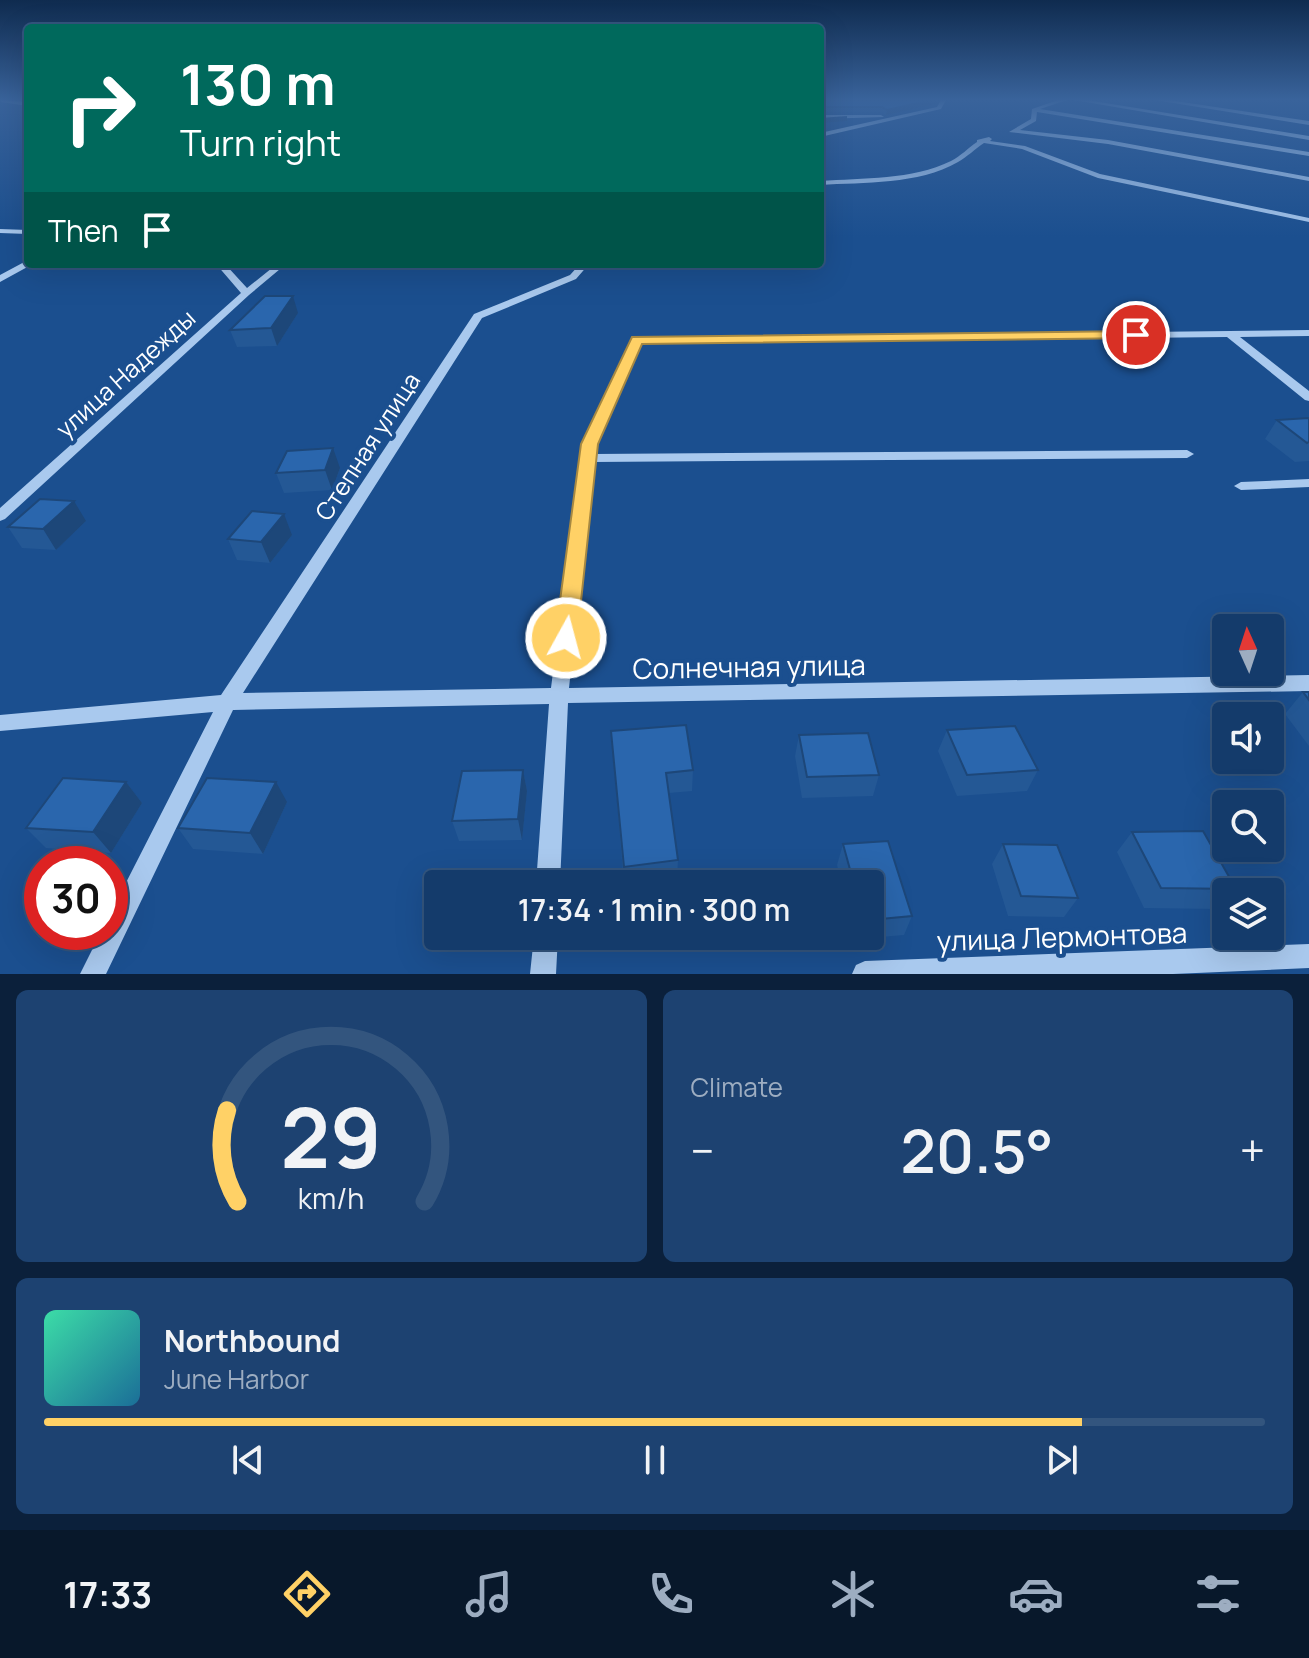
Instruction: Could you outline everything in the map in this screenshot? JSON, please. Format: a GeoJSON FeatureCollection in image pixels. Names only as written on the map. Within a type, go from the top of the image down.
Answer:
{"type":"FeatureCollection","features":[{"type":"Feature","properties":{"kind":"street"},"geometry":{"type":"LineString","coordinates":[[824,183],[916,173],[953,162],[973,145]]}},
{"type":"Feature","properties":{"kind":"street"},"geometry":{"type":"LineString","coordinates":[[1012,145],[1098,176],[1309,220]]}},
{"type":"Feature","properties":{"kind":"street"},"geometry":{"type":"LineString","coordinates":[[1127,145],[1309,179]]}},
{"type":"Feature","properties":{"kind":"street"},"geometry":{"type":"LineString","coordinates":[[1256,145],[1309,154]]}},
{"type":"Feature","properties":{"kind":"street"},"geometry":{"type":"LineString","coordinates":[[0,231],[24,232]]}},
{"type":"Feature","properties":{"kind":"street"},"geometry":{"type":"LineString","coordinates":[[0,279],[24,265]]}},
{"type":"Feature","properties":{"kind":"street"},"geometry":{"type":"LineString","coordinates":[[224,268],[246,293]]}},
{"type":"Feature","properties":{"kind":"street","name":"улица Надежды"},"geometry":{"type":"LineString","coordinates":[[0,516],[277,268]]}},
{"type":"Feature","properties":{"kind":"street","name":"Степная улица"},"geometry":{"type":"LineString","coordinates":[[93,974],[227,702],[478,316],[573,277],[581,268]]}},
{"type":"Feature","properties":{"kind":"street"},"geometry":{"type":"LineString","coordinates":[[549,870],[559,697],[589,444],[636,340],[1309,333]]}},
{"type":"Feature","properties":{"kind":"street"},"geometry":{"type":"LineString","coordinates":[[1230,334],[1309,397]]}},
{"type":"Feature","properties":{"kind":"street"},"geometry":{"type":"LineString","coordinates":[[587,458],[1187,454]]}},
{"type":"Feature","properties":{"kind":"street"},"geometry":{"type":"LineString","coordinates":[[1241,486],[1309,483]]}},
{"type":"Feature","properties":{"kind":"street","name":"Солнечная улица"},"geometry":{"type":"LineString","coordinates":[[0,723],[227,702],[1309,683]]}},
{"type":"Feature","properties":{"kind":"street"},"geometry":{"type":"LineString","coordinates":[[543,974],[545,950]]}},
{"type":"Feature","properties":{"kind":"street","name":"улица Лермонтова"},"geometry":{"type":"LineString","coordinates":[[865,974],[1309,956]]}},
{"type":"Feature","properties":{"kind":"building"},"geometry":{"type":"Polygon","coordinates":[[[265,296],[293,296],[271,328],[230,330],[265,296]]]}},
{"type":"Feature","properties":{"kind":"building"},"geometry":{"type":"Polygon","coordinates":[[[1309,418],[1307,443],[1277,420],[1309,418]]]}},
{"type":"Feature","properties":{"kind":"building"},"geometry":{"type":"Polygon","coordinates":[[[333,448],[325,470],[276,473],[287,451],[333,448]]]}},
{"type":"Feature","properties":{"kind":"building"},"geometry":{"type":"Polygon","coordinates":[[[40,499],[74,501],[43,529],[8,527],[40,499]]]}},
{"type":"Feature","properties":{"kind":"building"},"geometry":{"type":"Polygon","coordinates":[[[252,511],[284,514],[261,542],[228,539],[252,511]]]}},
{"type":"Feature","properties":{"kind":"building"},"geometry":{"type":"Polygon","coordinates":[[[686,725],[693,770],[666,773],[678,860],[624,867],[611,731],[686,725]]]}},
{"type":"Feature","properties":{"kind":"building"},"geometry":{"type":"Polygon","coordinates":[[[1015,726],[1038,770],[967,775],[947,730],[1015,726]]]}},
{"type":"Feature","properties":{"kind":"building"},"geometry":{"type":"Polygon","coordinates":[[[868,733],[879,775],[807,777],[799,735],[868,733]]]}},
{"type":"Feature","properties":{"kind":"building"},"geometry":{"type":"Polygon","coordinates":[[[523,770],[518,819],[452,821],[462,771],[523,770]]]}},
{"type":"Feature","properties":{"kind":"building"},"geometry":{"type":"Polygon","coordinates":[[[63,778],[126,782],[93,832],[26,828],[63,778]]]}},
{"type":"Feature","properties":{"kind":"building"},"geometry":{"type":"Polygon","coordinates":[[[207,778],[276,782],[250,833],[178,828],[207,778]]]}},
{"type":"Feature","properties":{"kind":"building"},"geometry":{"type":"Polygon","coordinates":[[[1203,831],[1212,847],[1212,862],[1221,862],[1230,878],[1212,878],[1212,889],[1161,888],[1132,832],[1203,831]]]}},
{"type":"Feature","properties":{"kind":"building"},"geometry":{"type":"Polygon","coordinates":[[[888,841],[912,916],[884,919],[884,870],[850,870],[843,844],[888,841]]]}},
{"type":"Feature","properties":{"kind":"building"},"geometry":{"type":"Polygon","coordinates":[[[1003,844],[1057,845],[1078,898],[1021,896],[1003,844]]]}},
{"type":"Feature","properties":{"kind":"route"},"geometry":{"type":"LineString","coordinates":[[566,638],[589,444],[636,340],[1136,335]]}}]}
